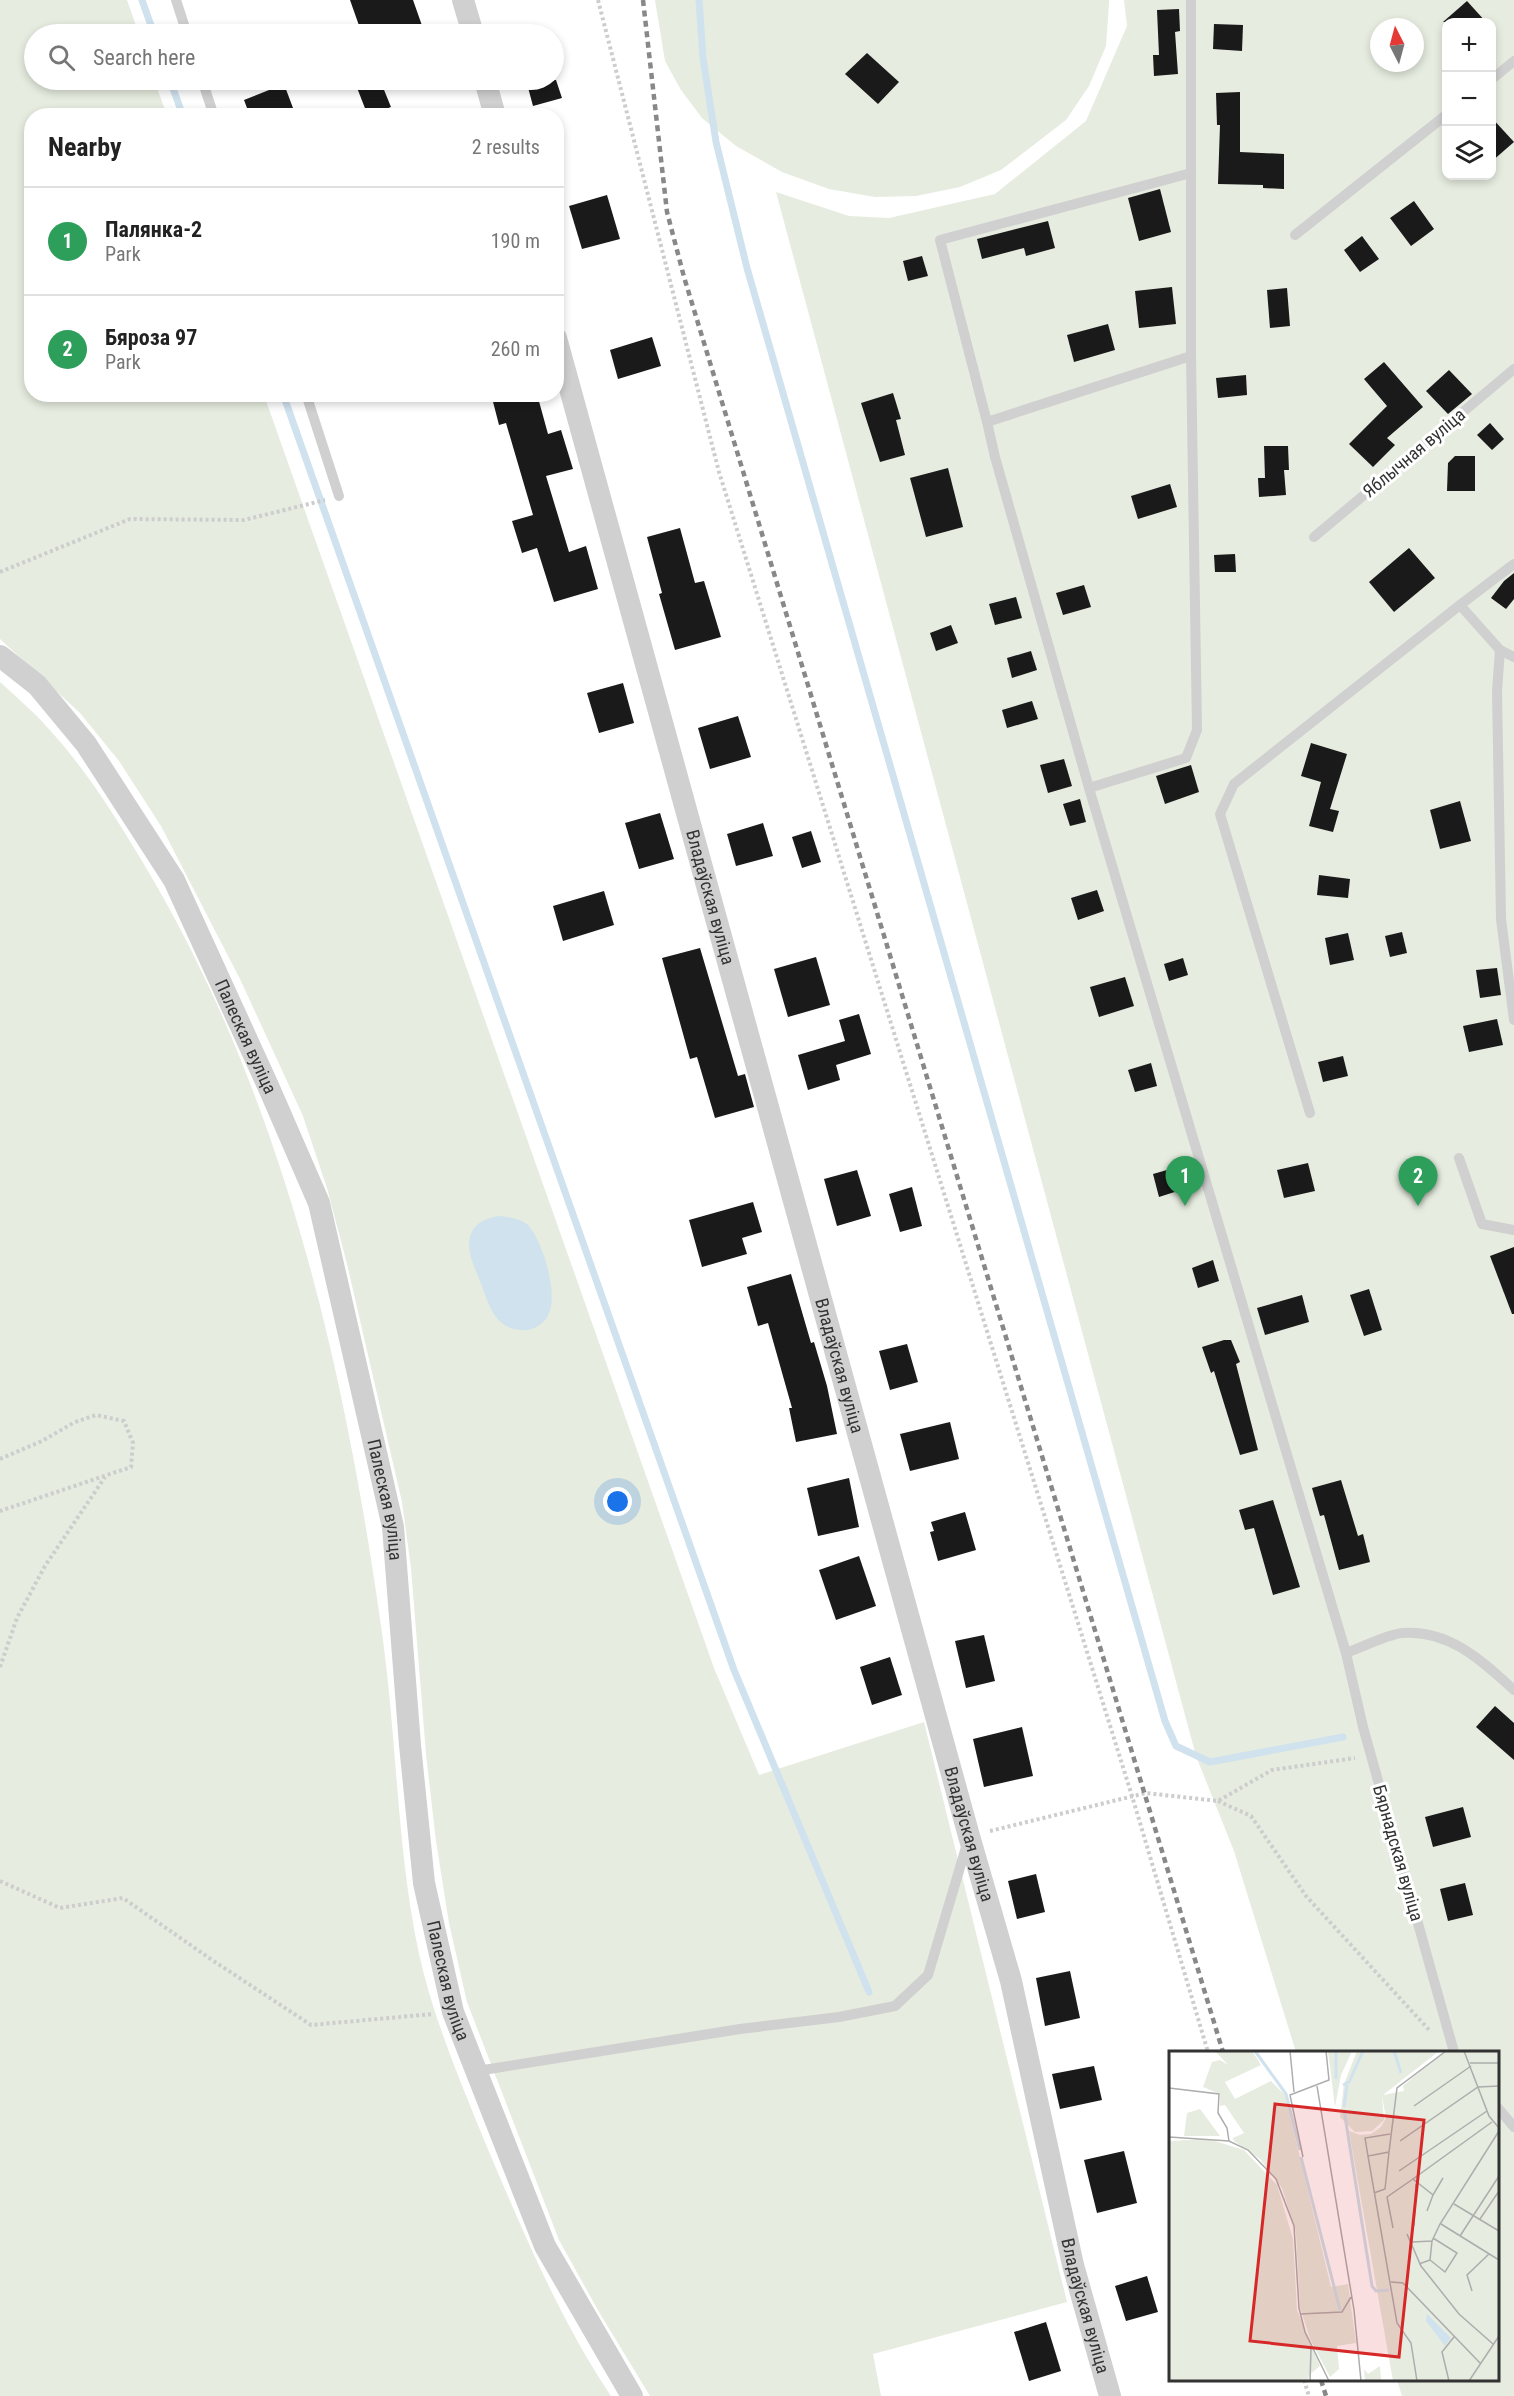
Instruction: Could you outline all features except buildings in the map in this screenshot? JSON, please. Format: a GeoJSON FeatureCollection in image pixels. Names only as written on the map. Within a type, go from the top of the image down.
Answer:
{"type":"FeatureCollection","features":[{"type":"Feature","properties":{"kind":"street"},"geometry":{"type":"LineString","coordinates":[[463,0],[470,24]]}},
{"type":"Feature","properties":{"kind":"street"},"geometry":{"type":"LineString","coordinates":[[488,90],[493,108]]}},
{"type":"Feature","properties":{"kind":"street","name":"Владаўская вуліца"},"geometry":{"type":"LineString","coordinates":[[564,367],[1011,1981],[1073,2265],[1110,2396]]}},
{"type":"Feature","properties":{"kind":"street","name":"Палеская вуліца"},"geometry":{"type":"LineString","coordinates":[[0,656],[37,686],[86,744],[174,880],[319,1203],[393,1527],[410,1745],[424,1883],[453,2012],[545,2246],[620,2385],[632,2396]]}},
{"type":"Feature","properties":{"kind":"lane"},"geometry":{"type":"LineString","coordinates":[[176,0],[184,24]]}},
{"type":"Feature","properties":{"kind":"lane"},"geometry":{"type":"LineString","coordinates":[[1089,788],[1186,758],[1197,730],[1191,356],[1191,0]]}},
{"type":"Feature","properties":{"kind":"lane"},"geometry":{"type":"LineString","coordinates":[[1496,75],[1514,61]]}},
{"type":"Feature","properties":{"kind":"lane"},"geometry":{"type":"LineString","coordinates":[[205,90],[211,108]]}},
{"type":"Feature","properties":{"kind":"lane"},"geometry":{"type":"LineString","coordinates":[[1295,235],[1442,118]]}},
{"type":"Feature","properties":{"kind":"lane","name":"Бярнадская вуліца"},"geometry":{"type":"LineString","coordinates":[[1191,173],[940,240],[995,457],[1089,788],[1346,1653],[1371,1756],[1454,2051]]}},
{"type":"Feature","properties":{"kind":"lane"},"geometry":{"type":"LineString","coordinates":[[987,422],[1191,356]]}},
{"type":"Feature","properties":{"kind":"lane","name":"Яблычная вуліца"},"geometry":{"type":"LineString","coordinates":[[1314,537],[1514,369]]}},
{"type":"Feature","properties":{"kind":"lane"},"geometry":{"type":"LineString","coordinates":[[309,402],[339,496]]}},
{"type":"Feature","properties":{"kind":"lane"},"geometry":{"type":"LineString","coordinates":[[1310,1113],[1220,814],[1234,784],[1514,564]]}},
{"type":"Feature","properties":{"kind":"lane"},"geometry":{"type":"LineString","coordinates":[[1460,605],[1500,650],[1514,657]]}},
{"type":"Feature","properties":{"kind":"lane"},"geometry":{"type":"LineString","coordinates":[[1500,650],[1497,691],[1501,919],[1514,1020]]}},
{"type":"Feature","properties":{"kind":"lane"},"geometry":{"type":"LineString","coordinates":[[1459,1158],[1482,1224],[1514,1230]]}},
{"type":"Feature","properties":{"kind":"lane"},"geometry":{"type":"LineString","coordinates":[[1346,1653],[1401,1633],[1437,1637],[1470,1651],[1514,1690]]}},
{"type":"Feature","properties":{"kind":"lane"},"geometry":{"type":"LineString","coordinates":[[477,2071],[740,2029],[839,2017],[895,2006],[928,1975],[969,1836]]}},
{"type":"Feature","properties":{"kind":"lane"},"geometry":{"type":"LineString","coordinates":[[1499,2110],[1514,2127]]}},
{"type":"Feature","properties":{"kind":"path"},"geometry":{"type":"LineString","coordinates":[[598,0],[719,472],[1132,1796],[1208,2051]]}},
{"type":"Feature","properties":{"kind":"path"},"geometry":{"type":"LineString","coordinates":[[0,572],[130,519],[244,520],[339,496]]}},
{"type":"Feature","properties":{"kind":"path"},"geometry":{"type":"LineString","coordinates":[[0,1459],[42,1441],[75,1422],[96,1415],[124,1421],[133,1443],[131,1467],[0,1511]]}},
{"type":"Feature","properties":{"kind":"path"},"geometry":{"type":"LineString","coordinates":[[0,1667],[17,1618],[45,1566],[106,1476]]}},
{"type":"Feature","properties":{"kind":"path"},"geometry":{"type":"LineString","coordinates":[[1218,1801],[1272,1770],[1371,1756]]}},
{"type":"Feature","properties":{"kind":"path"},"geometry":{"type":"LineString","coordinates":[[969,1836],[1146,1793],[1218,1801],[1251,1816],[1306,1896],[1434,2035]]}},
{"type":"Feature","properties":{"kind":"path"},"geometry":{"type":"LineString","coordinates":[[0,1881],[60,1908],[123,1898],[311,2025],[453,2012]]}},
{"type":"Feature","properties":{"kind":"path"},"geometry":{"type":"LineString","coordinates":[[1305,2381],[1309,2396]]}},
{"type":"Feature","properties":{"kind":"shaded area"},"geometry":{"type":"Polygon","coordinates":[[[0,0],[127,0],[135,24],[24,24],[24,90],[158,90],[164,108],[24,108],[24,402],[266,402],[714,1668],[759,1775],[924,1722],[1067,2302],[873,2354],[881,2396],[650,2396],[559,2240],[467,2002],[449,1923],[436,1841],[426,1754],[411,1568],[402,1502],[347,1264],[327,1188],[303,1116],[241,981],[161,826],[119,761],[80,713],[0,639],[0,0]]]}},
{"type":"Feature","properties":{"kind":"shaded area"},"geometry":{"type":"Polygon","coordinates":[[[655,0],[1109,0],[1109,3],[1106,46],[1089,86],[1066,120],[1001,170],[960,187],[916,196],[875,197],[829,189],[782,172],[736,146],[702,118],[681,90],[665,61],[655,0]]]}},
{"type":"Feature","properties":{"kind":"shaded area"},"geometry":{"type":"Polygon","coordinates":[[[1124,0],[1514,0],[1514,2396],[1402,2396],[1397,2381],[1499,2381],[1499,2051],[1296,2051],[1234,1851],[1196,1756],[776,192],[849,216],[889,218],[995,194],[1086,121],[1127,26],[1124,0]]]}},
{"type":"Feature","properties":{"kind":"shaded area"},"geometry":{"type":"Polygon","coordinates":[[[0,682],[62,743],[89,778],[148,871],[196,960],[238,1052],[273,1147],[303,1243],[329,1341],[350,1441],[383,1640],[406,1876],[425,1979],[458,2075],[528,2243],[558,2305],[611,2396],[0,2396],[0,682]]]}},
{"type":"Feature","properties":{"kind":"water"},"geometry":{"type":"Polygon","coordinates":[[[498,1216],[518,1219],[528,1225],[544,1257],[552,1300],[545,1320],[531,1329],[512,1328],[498,1320],[489,1305],[472,1259],[469,1242],[474,1228],[481,1222],[498,1216]]]}},
{"type":"Feature","properties":{"kind":"waterway"},"geometry":{"type":"LineString","coordinates":[[142,0],[150,24]]}},
{"type":"Feature","properties":{"kind":"waterway"},"geometry":{"type":"LineString","coordinates":[[699,0],[703,58],[716,142],[747,268],[1165,1721],[1176,1746],[1210,1762],[1343,1737]]}},
{"type":"Feature","properties":{"kind":"waterway"},"geometry":{"type":"LineString","coordinates":[[174,90],[180,108]]}},
{"type":"Feature","properties":{"kind":"waterway"},"geometry":{"type":"LineString","coordinates":[[286,402],[734,1670],[869,1992]]}},
{"type":"Feature","properties":{"kind":"railway"},"geometry":{"type":"LineString","coordinates":[[643,0],[667,212],[684,277],[1223,2051]]}},
{"type":"Feature","properties":{"kind":"railway"},"geometry":{"type":"LineString","coordinates":[[1321,2381],[1326,2396]]}},
{"type":"Feature","properties":{"kind":"place","name":"Палянка-2"},"geometry":{"type":"Point","coordinates":[1185,1206]}},
{"type":"Feature","properties":{"kind":"place","name":"Бяроза 97"},"geometry":{"type":"Point","coordinates":[1418,1206]}}]}
